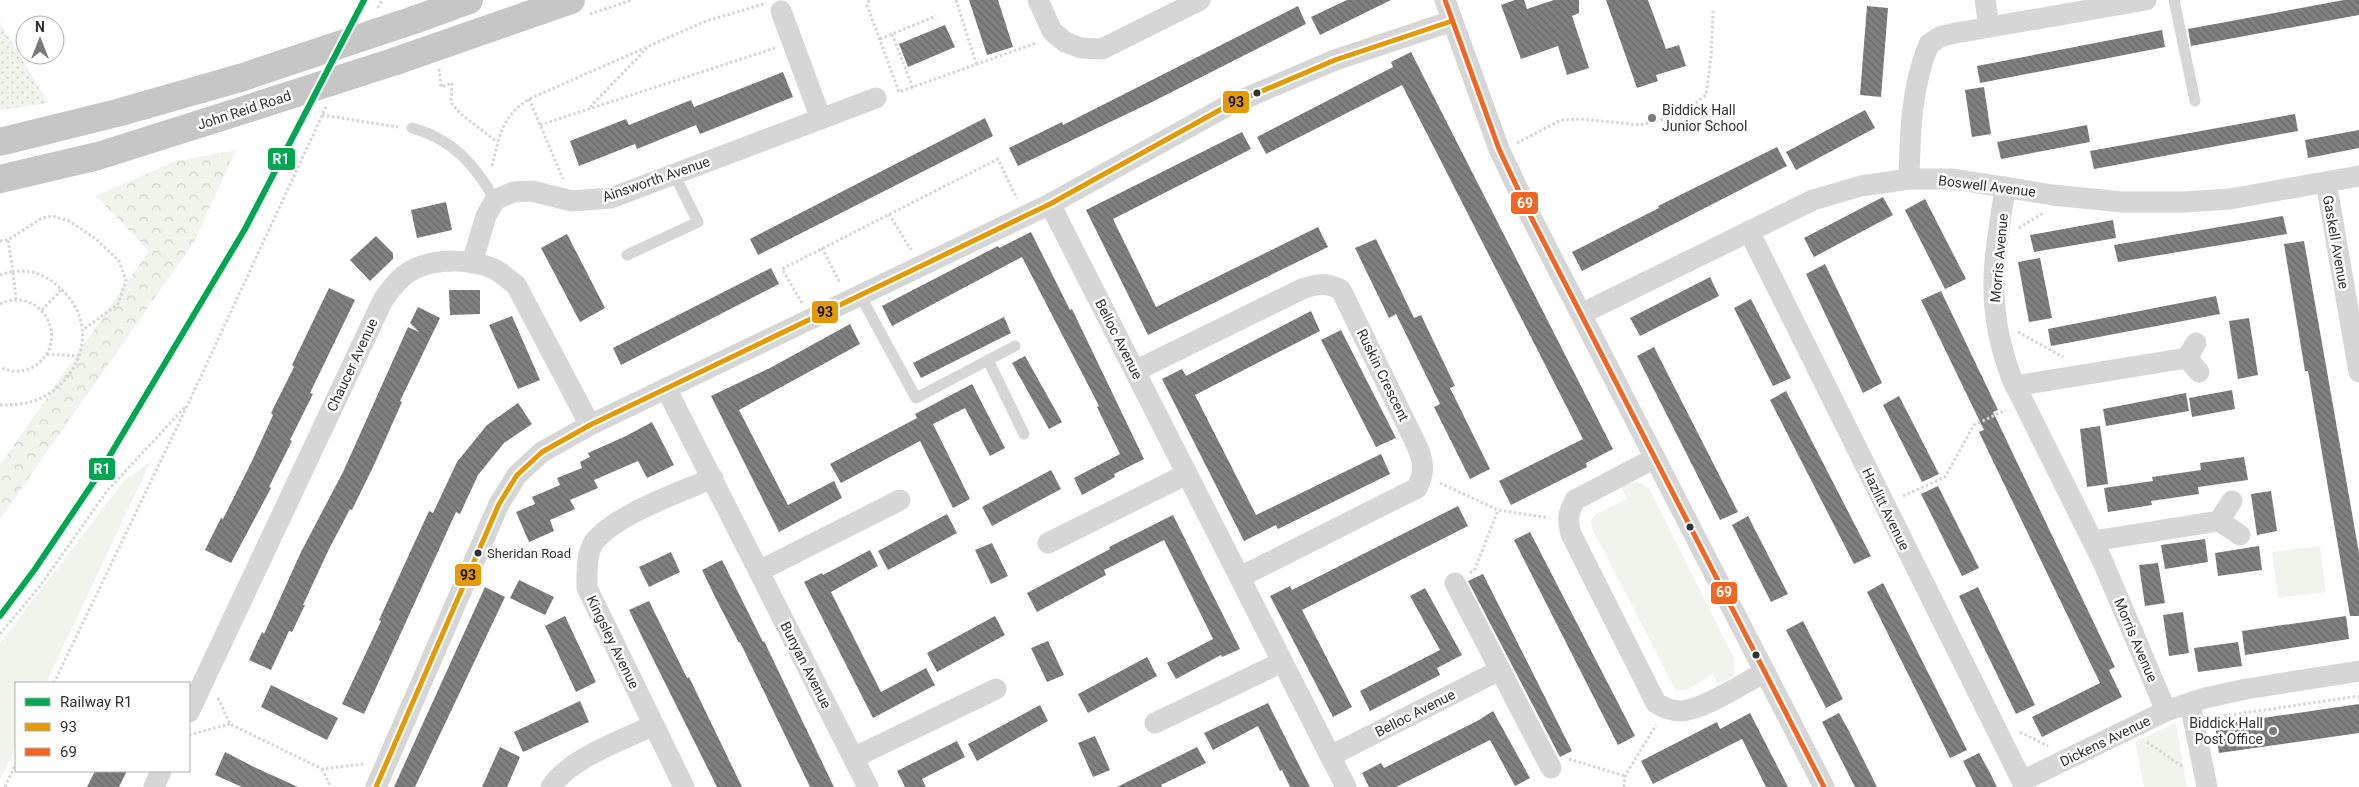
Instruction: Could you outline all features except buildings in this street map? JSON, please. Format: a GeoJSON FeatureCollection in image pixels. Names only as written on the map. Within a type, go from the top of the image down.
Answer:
{"type":"FeatureCollection","features":[{"type":"Feature","properties":{"kind":"highway"},"geometry":{"type":"LineString","coordinates":[[0,142],[117,113],[240,78],[469,0]]}},
{"type":"Feature","properties":{"kind":"highway","name":"John Reid Road"},"geometry":{"type":"LineString","coordinates":[[0,179],[98,156],[396,61],[571,0]]}},
{"type":"Feature","properties":{"kind":"street"},"geometry":{"type":"LineString","coordinates":[[1038,0],[1052,31],[1065,42],[1081,48],[1102,49],[1200,0]]}},
{"type":"Feature","properties":{"kind":"street"},"geometry":{"type":"LineString","coordinates":[[1445,0],[1499,150],[1824,787]]}},
{"type":"Feature","properties":{"kind":"street"},"geometry":{"type":"LineString","coordinates":[[1984,0],[1989,27]]}},
{"type":"Feature","properties":{"kind":"street"},"geometry":{"type":"LineString","coordinates":[[1909,179],[1913,109],[1924,56],[1929,44],[1942,36],[2146,0]]}},
{"type":"Feature","properties":{"kind":"street"},"geometry":{"type":"LineString","coordinates":[[774,7],[792,42],[821,119]]}},
{"type":"Feature","properties":{"kind":"street"},"geometry":{"type":"LineString","coordinates":[[376,787],[499,504],[517,475],[542,452],[590,425],[1050,204],[1227,106],[1335,60],[1452,21]]}},
{"type":"Feature","properties":{"kind":"street","name":"Ainsworth Avenue"},"geometry":{"type":"LineString","coordinates":[[491,193],[532,191],[572,201],[610,198],[876,98]]}},
{"type":"Feature","properties":{"kind":"street","name":"Boswell Avenue"},"geometry":{"type":"LineString","coordinates":[[1581,314],[1814,200],[1860,186],[1909,179],[1953,179],[2070,197],[2122,202],[2184,202],[2230,199],[2359,176]]}},
{"type":"Feature","properties":{"kind":"street","name":"Gaskell Avenue"},"geometry":{"type":"LineString","coordinates":[[2326,182],[2358,365]]}},
{"type":"Feature","properties":{"kind":"street","name":"Morris Avenue"},"geometry":{"type":"LineString","coordinates":[[2005,187],[1994,287],[1996,319],[2004,357],[2019,394],[2093,541],[2166,711]]}},
{"type":"Feature","properties":{"kind":"street"},"geometry":{"type":"LineString","coordinates":[[472,263],[491,193]]}},
{"type":"Feature","properties":{"kind":"street","name":"Belloc Avenue"},"geometry":{"type":"LineString","coordinates":[[1050,204],[1346,787]]}},
{"type":"Feature","properties":{"kind":"street","name":"Hazlitt Avenue"},"geometry":{"type":"LineString","coordinates":[[1749,231],[2024,784]]}},
{"type":"Feature","properties":{"kind":"street","name":"Chaucer Avenue"},"geometry":{"type":"LineString","coordinates":[[190,710],[382,302],[394,283],[414,269],[439,262],[472,263],[495,270],[516,285],[590,425]]}},
{"type":"Feature","properties":{"kind":"street","name":"Ruskin Crescent"},"geometry":{"type":"LineString","coordinates":[[1135,371],[1302,289],[1316,284],[1330,284],[1341,290],[1413,437],[1423,460],[1423,475]]}},
{"type":"Feature","properties":{"kind":"street"},"geometry":{"type":"LineString","coordinates":[[2019,394],[2091,373],[2194,357]]}},
{"type":"Feature","properties":{"kind":"street","name":"Bunyan Avenue"},"geometry":{"type":"LineString","coordinates":[[666,388],[868,787]]}},
{"type":"Feature","properties":{"kind":"street"},"geometry":{"type":"LineString","coordinates":[[1655,458],[1575,500],[1569,511],[1567,521],[1571,534],[1656,703],[1665,709],[1681,711],[1696,708],[1765,672]]}},
{"type":"Feature","properties":{"kind":"street"},"geometry":{"type":"LineString","coordinates":[[1048,543],[1187,474]]}},
{"type":"Feature","properties":{"kind":"street"},"geometry":{"type":"LineString","coordinates":[[1240,577],[1416,488],[1423,475]]}},
{"type":"Feature","properties":{"kind":"street","name":"Kingsley Avenue"},"geometry":{"type":"LineString","coordinates":[[684,787],[587,588],[588,564],[593,544],[615,522],[713,478]]}},
{"type":"Feature","properties":{"kind":"street"},"geometry":{"type":"LineString","coordinates":[[759,571],[900,500]]}},
{"type":"Feature","properties":{"kind":"street"},"geometry":{"type":"LineString","coordinates":[[2219,521],[2232,501]]}},
{"type":"Feature","properties":{"kind":"street"},"geometry":{"type":"LineString","coordinates":[[2093,541],[2219,521],[2240,535]]}},
{"type":"Feature","properties":{"kind":"street"},"geometry":{"type":"LineString","coordinates":[[1455,584],[1551,768]]}},
{"type":"Feature","properties":{"kind":"street"},"geometry":{"type":"LineString","coordinates":[[1155,724],[1282,662]]}},
{"type":"Feature","properties":{"kind":"street","name":"Belloc Avenue"},"geometry":{"type":"LineString","coordinates":[[1330,756],[1500,670]]}},
{"type":"Feature","properties":{"kind":"street","name":"Dickens Avenue"},"geometry":{"type":"LineString","coordinates":[[2024,784],[2071,757],[2166,711],[2192,712],[2246,689],[2359,671]]}},
{"type":"Feature","properties":{"kind":"street"},"geometry":{"type":"LineString","coordinates":[[853,758],[996,689]]}},
{"type":"Feature","properties":{"kind":"street"},"geometry":{"type":"LineString","coordinates":[[2192,712],[2207,785]]}},
{"type":"Feature","properties":{"kind":"street"},"geometry":{"type":"LineString","coordinates":[[551,787],[556,778],[589,756],[654,725]]}},
{"type":"Feature","properties":{"kind":"street"},"geometry":{"type":"LineString","coordinates":[[154,787],[161,772]]}},
{"type":"Feature","properties":{"kind":"lane"},"geometry":{"type":"LineString","coordinates":[[2174,0],[2195,100]]}},
{"type":"Feature","properties":{"kind":"lane"},"geometry":{"type":"LineString","coordinates":[[412,128],[425,131],[444,140],[476,168],[491,193]]}},
{"type":"Feature","properties":{"kind":"lane"},"geometry":{"type":"LineString","coordinates":[[627,255],[698,222],[674,174]]}},
{"type":"Feature","properties":{"kind":"lane"},"geometry":{"type":"LineString","coordinates":[[854,298],[916,398],[1015,346]]}},
{"type":"Feature","properties":{"kind":"lane"},"geometry":{"type":"LineString","coordinates":[[988,360],[1024,434]]}},
{"type":"Feature","properties":{"kind":"path"},"geometry":{"type":"LineString","coordinates":[[378,9],[382,0]]}},
{"type":"Feature","properties":{"kind":"path"},"geometry":{"type":"LineString","coordinates":[[869,0],[867,5],[899,92],[1035,44],[1052,31]]}},
{"type":"Feature","properties":{"kind":"path"},"geometry":{"type":"LineString","coordinates":[[956,0],[976,66]]}},
{"type":"Feature","properties":{"kind":"path"},"geometry":{"type":"LineString","coordinates":[[491,193],[497,142],[504,123],[514,108],[529,99],[706,21],[774,7]]}},
{"type":"Feature","properties":{"kind":"path"},"geometry":{"type":"LineString","coordinates":[[1499,150],[1522,141],[1561,120],[1581,119],[1640,125],[1680,115],[1706,95],[1711,57],[1713,11]]}},
{"type":"Feature","properties":{"kind":"path"},"geometry":{"type":"LineString","coordinates":[[880,39],[936,16]]}},
{"type":"Feature","properties":{"kind":"path"},"geometry":{"type":"LineString","coordinates":[[892,34],[913,88]]}},
{"type":"Feature","properties":{"kind":"path"},"geometry":{"type":"LineString","coordinates":[[540,125],[792,42]]}},
{"type":"Feature","properties":{"kind":"path"},"geometry":{"type":"LineString","coordinates":[[590,107],[648,47]]}},
{"type":"Feature","properties":{"kind":"path"},"geometry":{"type":"LineString","coordinates":[[439,66],[441,87],[452,84],[451,103],[461,114],[497,142]]}},
{"type":"Feature","properties":{"kind":"path"},"geometry":{"type":"LineString","coordinates":[[529,99],[572,201]]}},
{"type":"Feature","properties":{"kind":"path"},"geometry":{"type":"LineString","coordinates":[[54,682],[188,404],[327,106]]}},
{"type":"Feature","properties":{"kind":"path"},"geometry":{"type":"LineString","coordinates":[[322,115],[412,128]]}},
{"type":"Feature","properties":{"kind":"path"},"geometry":{"type":"LineString","coordinates":[[811,318],[782,269],[998,159],[1025,216]]}},
{"type":"Feature","properties":{"kind":"path"},"geometry":{"type":"LineString","coordinates":[[1999,240],[2070,197]]}},
{"type":"Feature","properties":{"kind":"path"},"geometry":{"type":"LineString","coordinates":[[889,214],[920,266]]}},
{"type":"Feature","properties":{"kind":"path"},"geometry":{"type":"LineString","coordinates":[[0,241],[8,240],[42,218],[52,216],[69,221],[96,239],[119,261],[126,280],[118,304],[84,329]]}},
{"type":"Feature","properties":{"kind":"path"},"geometry":{"type":"LineString","coordinates":[[8,240],[16,300]]}},
{"type":"Feature","properties":{"kind":"path"},"geometry":{"type":"LineString","coordinates":[[822,248],[854,298]]}},
{"type":"Feature","properties":{"kind":"path"},"geometry":{"type":"LineString","coordinates":[[0,275],[13,271],[34,272],[56,283],[72,300],[84,329],[78,356],[67,378],[45,396],[33,401],[0,405]]}},
{"type":"Feature","properties":{"kind":"path"},"geometry":{"type":"LineString","coordinates":[[42,310],[62,289]]}},
{"type":"Feature","properties":{"kind":"path"},"geometry":{"type":"LineString","coordinates":[[0,304],[16,300],[34,304],[42,310],[52,331],[52,343],[40,363],[29,369],[17,372],[0,367]]}},
{"type":"Feature","properties":{"kind":"path"},"geometry":{"type":"LineString","coordinates":[[1996,319],[2091,373]]}},
{"type":"Feature","properties":{"kind":"path"},"geometry":{"type":"LineString","coordinates":[[47,354],[78,356]]}},
{"type":"Feature","properties":{"kind":"path"},"geometry":{"type":"LineString","coordinates":[[1884,505],[1945,477],[1974,425],[2019,394]]}},
{"type":"Feature","properties":{"kind":"path"},"geometry":{"type":"LineString","coordinates":[[0,634],[40,586],[107,491],[188,404]]}},
{"type":"Feature","properties":{"kind":"path"},"geometry":{"type":"LineString","coordinates":[[1423,475],[1498,510],[1567,521]]}},
{"type":"Feature","properties":{"kind":"path"},"geometry":{"type":"LineString","coordinates":[[1455,584],[1475,569],[1498,510]]}},
{"type":"Feature","properties":{"kind":"path"},"geometry":{"type":"LineString","coordinates":[[206,675],[230,724],[322,769],[388,760]]}},
{"type":"Feature","properties":{"kind":"path"},"geometry":{"type":"LineString","coordinates":[[2192,712],[2359,696]]}},
{"type":"Feature","properties":{"kind":"path"},"geometry":{"type":"LineString","coordinates":[[1624,787],[1626,776],[1665,709]]}},
{"type":"Feature","properties":{"kind":"path"},"geometry":{"type":"LineString","coordinates":[[1990,717],[2071,757]]}},
{"type":"Feature","properties":{"kind":"path"},"geometry":{"type":"LineString","coordinates":[[190,734],[230,724]]}},
{"type":"Feature","properties":{"kind":"path"},"geometry":{"type":"LineString","coordinates":[[2129,730],[2207,785]]}},
{"type":"Feature","properties":{"kind":"path"},"geometry":{"type":"LineString","coordinates":[[1551,768],[1570,758],[1626,776]]}},
{"type":"Feature","properties":{"kind":"path"},"geometry":{"type":"LineString","coordinates":[[5,787],[15,765]]}},
{"type":"Feature","properties":{"kind":"path"},"geometry":{"type":"LineString","coordinates":[[322,769],[331,787]]}},
{"type":"Feature","properties":{"kind":"green space"},"geometry":{"type":"Polygon","coordinates":[[[0,22],[15,47],[15,65],[25,65],[48,103],[0,110],[0,22]]]}},
{"type":"Feature","properties":{"kind":"green space"},"geometry":{"type":"Polygon","coordinates":[[[236,150],[194,242],[0,519],[0,465],[149,251],[96,196],[173,162],[236,150]]]}},
{"type":"Feature","properties":{"kind":"green space"},"geometry":{"type":"Polygon","coordinates":[[[151,461],[46,682],[15,682],[15,748],[0,780],[0,643],[124,481],[151,461]]]}},
{"type":"Feature","properties":{"kind":"green space"},"geometry":{"type":"Polygon","coordinates":[[[1641,483],[1649,488],[1734,658],[1734,676],[1718,684],[1713,674],[1689,689],[1676,691],[1592,528],[1591,521],[1596,514],[1627,499],[1621,486],[1641,483]]]}},
{"type":"Feature","properties":{"kind":"green space"},"geometry":{"type":"Polygon","coordinates":[[[2320,546],[2326,592],[2278,598],[2272,552],[2320,546]]]}},
{"type":"Feature","properties":{"kind":"green space"},"geometry":{"type":"Polygon","coordinates":[[[2176,723],[2187,787],[2144,787],[2135,741],[2176,723]]]}},
{"type":"Feature","properties":{"kind":"rail line","name":"R1"},"geometry":{"type":"LineString","coordinates":[[0,616],[35,569],[97,477],[245,229],[364,0]]}},
{"type":"Feature","properties":{"kind":"transit line","name":"69"},"geometry":{"type":"LineString","coordinates":[[1445,0],[1499,149],[1532,219],[1824,787]]}},
{"type":"Feature","properties":{"kind":"transit line","name":"93"},"geometry":{"type":"LineString","coordinates":[[376,787],[499,504],[517,475],[542,452],[590,425],[1050,204],[1227,106],[1335,60],[1452,21]]}},
{"type":"Feature","properties":{"kind":"place","name":"Biddick Hall Junior School"},"geometry":{"type":"Point","coordinates":[1652,118]}},
{"type":"Feature","properties":{"kind":"place","name":"Sheridan Road"},"geometry":{"type":"Point","coordinates":[478,553]}},
{"type":"Feature","properties":{"kind":"place","name":"Biddick Hall Post Office"},"geometry":{"type":"Point","coordinates":[2273,731]}}]}
